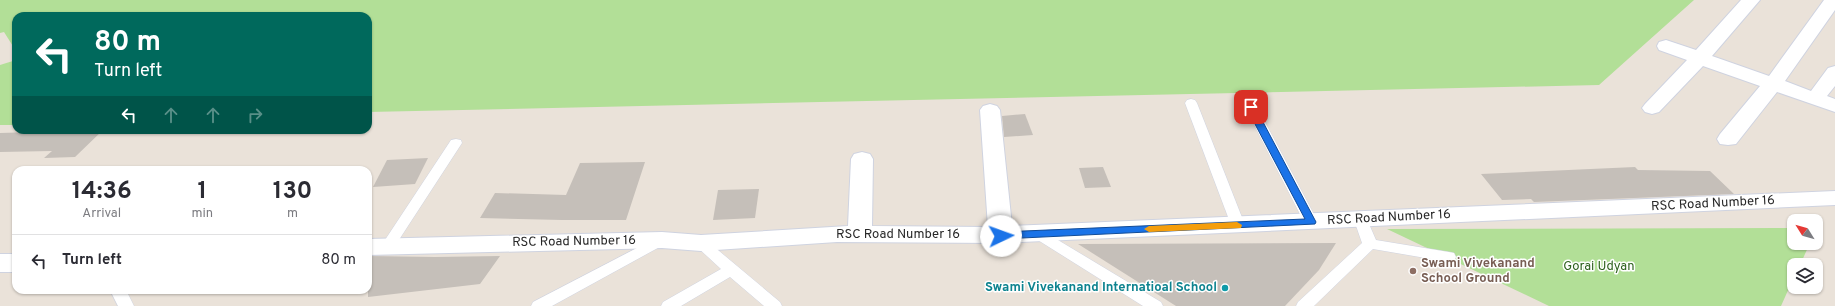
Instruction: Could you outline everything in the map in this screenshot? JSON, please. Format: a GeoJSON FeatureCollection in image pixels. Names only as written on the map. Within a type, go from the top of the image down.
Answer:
{"type":"FeatureCollection","features":[{"type":"Feature","properties":{"kind":"street"},"geometry":{"type":"LineString","coordinates":[[1652,108],[1700,58],[1751,0]]}},
{"type":"Feature","properties":{"kind":"street"},"geometry":{"type":"LineString","coordinates":[[1728,139],[1773,84],[1833,0]]}},
{"type":"Feature","properties":{"kind":"street"},"geometry":{"type":"LineString","coordinates":[[1666,46],[1835,106]]}},
{"type":"Feature","properties":{"kind":"street"},"geometry":{"type":"LineString","coordinates":[[1815,99],[1835,72]]}},
{"type":"Feature","properties":{"kind":"street"},"geometry":{"type":"LineString","coordinates":[[990,110],[1001,236]]}},
{"type":"Feature","properties":{"kind":"street"},"geometry":{"type":"LineString","coordinates":[[860,235],[862,159]]}},
{"type":"Feature","properties":{"kind":"street","name":"RSC Road Number 16"},"geometry":{"type":"LineString","coordinates":[[378,246],[662,240],[701,243],[837,234],[1001,236],[1835,198]]}},
{"type":"Feature","properties":{"kind":"street"},"geometry":{"type":"LineString","coordinates":[[0,263],[12,262]]}},
{"type":"Feature","properties":{"kind":"lane"},"geometry":{"type":"LineString","coordinates":[[1191,103],[1238,225]]}},
{"type":"Feature","properties":{"kind":"lane"},"geometry":{"type":"LineString","coordinates":[[1251,107],[1311,222]]}},
{"type":"Feature","properties":{"kind":"lane"},"geometry":{"type":"LineString","coordinates":[[378,246],[456,143]]}},
{"type":"Feature","properties":{"kind":"lane"},"geometry":{"type":"LineString","coordinates":[[1361,220],[1370,244]]}},
{"type":"Feature","properties":{"kind":"lane"},"geometry":{"type":"LineString","coordinates":[[1038,234],[1155,306]]}},
{"type":"Feature","properties":{"kind":"lane"},"geometry":{"type":"LineString","coordinates":[[538,306],[662,240]]}},
{"type":"Feature","properties":{"kind":"lane"},"geometry":{"type":"LineString","coordinates":[[701,243],[774,306]]}},
{"type":"Feature","properties":{"kind":"lane"},"geometry":{"type":"LineString","coordinates":[[1370,244],[1449,257]]}},
{"type":"Feature","properties":{"kind":"lane"},"geometry":{"type":"LineString","coordinates":[[1304,306],[1370,244]]}},
{"type":"Feature","properties":{"kind":"lane"},"geometry":{"type":"LineString","coordinates":[[669,306],[732,269]]}},
{"type":"Feature","properties":{"kind":"lane"},"geometry":{"type":"LineString","coordinates":[[120,294],[126,306]]}},
{"type":"Feature","properties":{"kind":"green space"},"geometry":{"type":"Polygon","coordinates":[[[0,0],[1694,0],[1599,85],[372,112],[372,12],[12,12],[12,45],[4,32],[0,33],[0,0]]]}},
{"type":"Feature","properties":{"kind":"green space"},"geometry":{"type":"Polygon","coordinates":[[[12,61],[12,125],[0,125],[0,65],[12,61]]]}},
{"type":"Feature","properties":{"kind":"green space","name":"Gorai Udyan"},"geometry":{"type":"Polygon","coordinates":[[[1787,228],[1787,250],[1807,250],[1803,258],[1787,258],[1787,293],[1781,306],[1549,306],[1387,229],[1787,228]]]}},
{"type":"Feature","properties":{"kind":"building"},"geometry":{"type":"Polygon","coordinates":[[[1025,114],[1033,135],[1004,137],[1002,116],[1025,114]]]}},
{"type":"Feature","properties":{"kind":"building"},"geometry":{"type":"Polygon","coordinates":[[[0,133],[99,134],[75,157],[44,158],[52,151],[0,152],[0,133]]]}},
{"type":"Feature","properties":{"kind":"building"},"geometry":{"type":"Polygon","coordinates":[[[428,158],[415,184],[373,187],[387,160],[428,158]]]}},
{"type":"Feature","properties":{"kind":"building"},"geometry":{"type":"Polygon","coordinates":[[[645,162],[626,220],[480,218],[495,193],[566,195],[580,163],[645,162]]]}},
{"type":"Feature","properties":{"kind":"building"},"geometry":{"type":"Polygon","coordinates":[[[1103,167],[1111,187],[1085,188],[1079,168],[1103,167]]]}},
{"type":"Feature","properties":{"kind":"building"},"geometry":{"type":"Polygon","coordinates":[[[1635,167],[1638,170],[1710,171],[1734,194],[1534,202],[1531,199],[1502,200],[1481,174],[1635,167]]]}},
{"type":"Feature","properties":{"kind":"building"},"geometry":{"type":"Polygon","coordinates":[[[759,189],[755,218],[713,220],[718,190],[759,189]]]}},
{"type":"Feature","properties":{"kind":"building","name":"Swami Vivekanand Internatioal School"},"geometry":{"type":"Polygon","coordinates":[[[1336,243],[1319,270],[1285,306],[1176,306],[1078,244],[1336,243]]]}},
{"type":"Feature","properties":{"kind":"building"},"geometry":{"type":"Polygon","coordinates":[[[372,256],[500,256],[480,284],[368,297],[368,294],[372,294],[372,256]]]}},
{"type":"Feature","properties":{"kind":"slow traffic"},"geometry":{"type":"LineString","coordinates":[[1149,229],[1237,225]]}},
{"type":"Feature","properties":{"kind":"place","name":"Swami Vivekanand School Ground"},"geometry":{"type":"Point","coordinates":[1413,271]}},
{"type":"Feature","properties":{"kind":"place","name":"Swami Vivekanand Internatioal School"},"geometry":{"type":"Point","coordinates":[1225,288]}},
{"type":"Feature","properties":{"kind":"route"},"geometry":{"type":"LineString","coordinates":[[1001,236],[1311,222],[1251,107]]}}]}
